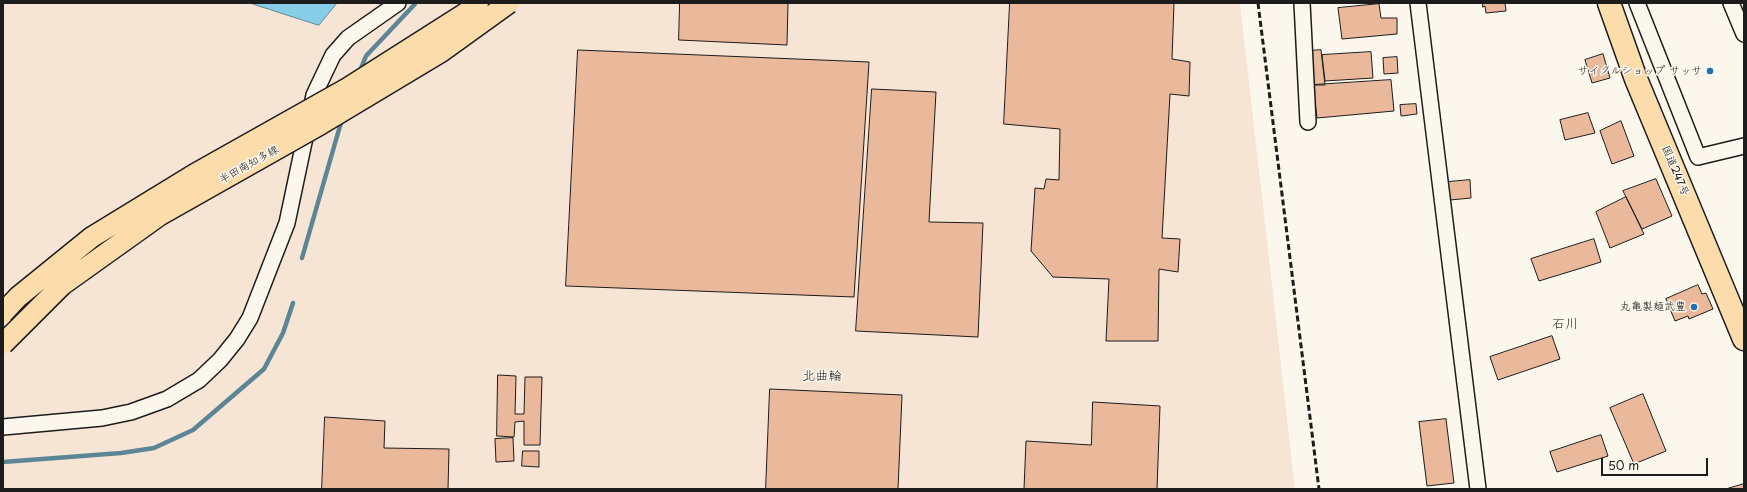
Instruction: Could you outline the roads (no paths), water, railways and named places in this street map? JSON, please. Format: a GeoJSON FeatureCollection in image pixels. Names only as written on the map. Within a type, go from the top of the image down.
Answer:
{"type":"FeatureCollection","features":[{"type":"Feature","properties":{"kind":"highway","name":"国道247号"},"geometry":{"type":"LineString","coordinates":[[1609,3],[1636,79],[1744,339]]}},
{"type":"Feature","properties":{"kind":"main road","name":"半田南知多線"},"geometry":{"type":"LineString","coordinates":[[3,313],[18,297],[92,237],[195,174],[348,88],[466,13],[478,3]]}},
{"type":"Feature","properties":{"kind":"main road","name":"半田南知多線"},"geometry":{"type":"LineString","coordinates":[[3,344],[62,284],[160,215],[321,124],[441,52],[509,3]]}},
{"type":"Feature","properties":{"kind":"street"},"geometry":{"type":"LineString","coordinates":[[3,427],[102,418],[131,412],[167,399],[199,380],[220,360],[238,339],[250,318],[284,230],[314,95],[333,55],[348,38],[398,3]]}},
{"type":"Feature","properties":{"kind":"street"},"geometry":{"type":"LineString","coordinates":[[1302,3],[1308,122]]}},
{"type":"Feature","properties":{"kind":"street"},"geometry":{"type":"LineString","coordinates":[[1418,3],[1478,489]]}},
{"type":"Feature","properties":{"kind":"street"},"geometry":{"type":"LineString","coordinates":[[1637,3],[1698,157],[1744,146]]}},
{"type":"Feature","properties":{"kind":"street"},"geometry":{"type":"LineString","coordinates":[[1731,3],[1744,34]]}},
{"type":"Feature","properties":{"kind":"water"},"geometry":{"type":"Polygon","coordinates":[[[250,3],[337,3],[319,25],[250,3]]]}},
{"type":"Feature","properties":{"kind":"waterway"},"geometry":{"type":"LineString","coordinates":[[359,73],[366,56],[415,4]]}},
{"type":"Feature","properties":{"kind":"waterway"},"geometry":{"type":"LineString","coordinates":[[302,258],[342,119]]}},
{"type":"Feature","properties":{"kind":"waterway"},"geometry":{"type":"LineString","coordinates":[[3,462],[121,453],[154,448],[193,430],[264,369],[283,333],[293,303]]}},
{"type":"Feature","properties":{"kind":"railway"},"geometry":{"type":"LineString","coordinates":[[1258,3],[1319,489]]}},
{"type":"Feature","properties":{"kind":"place","name":"サイクルショップ サッサ"},"geometry":{"type":"Point","coordinates":[1710,71]}},
{"type":"Feature","properties":{"kind":"place","name":"丸亀製麺武豊"},"geometry":{"type":"Point","coordinates":[1694,307]}},
{"type":"Feature","properties":{"kind":"district","name":"石川"},"geometry":{"type":"Point","coordinates":[1565,324]}},
{"type":"Feature","properties":{"kind":"district","name":"北曲輪"},"geometry":{"type":"Point","coordinates":[822,376]}}]}
